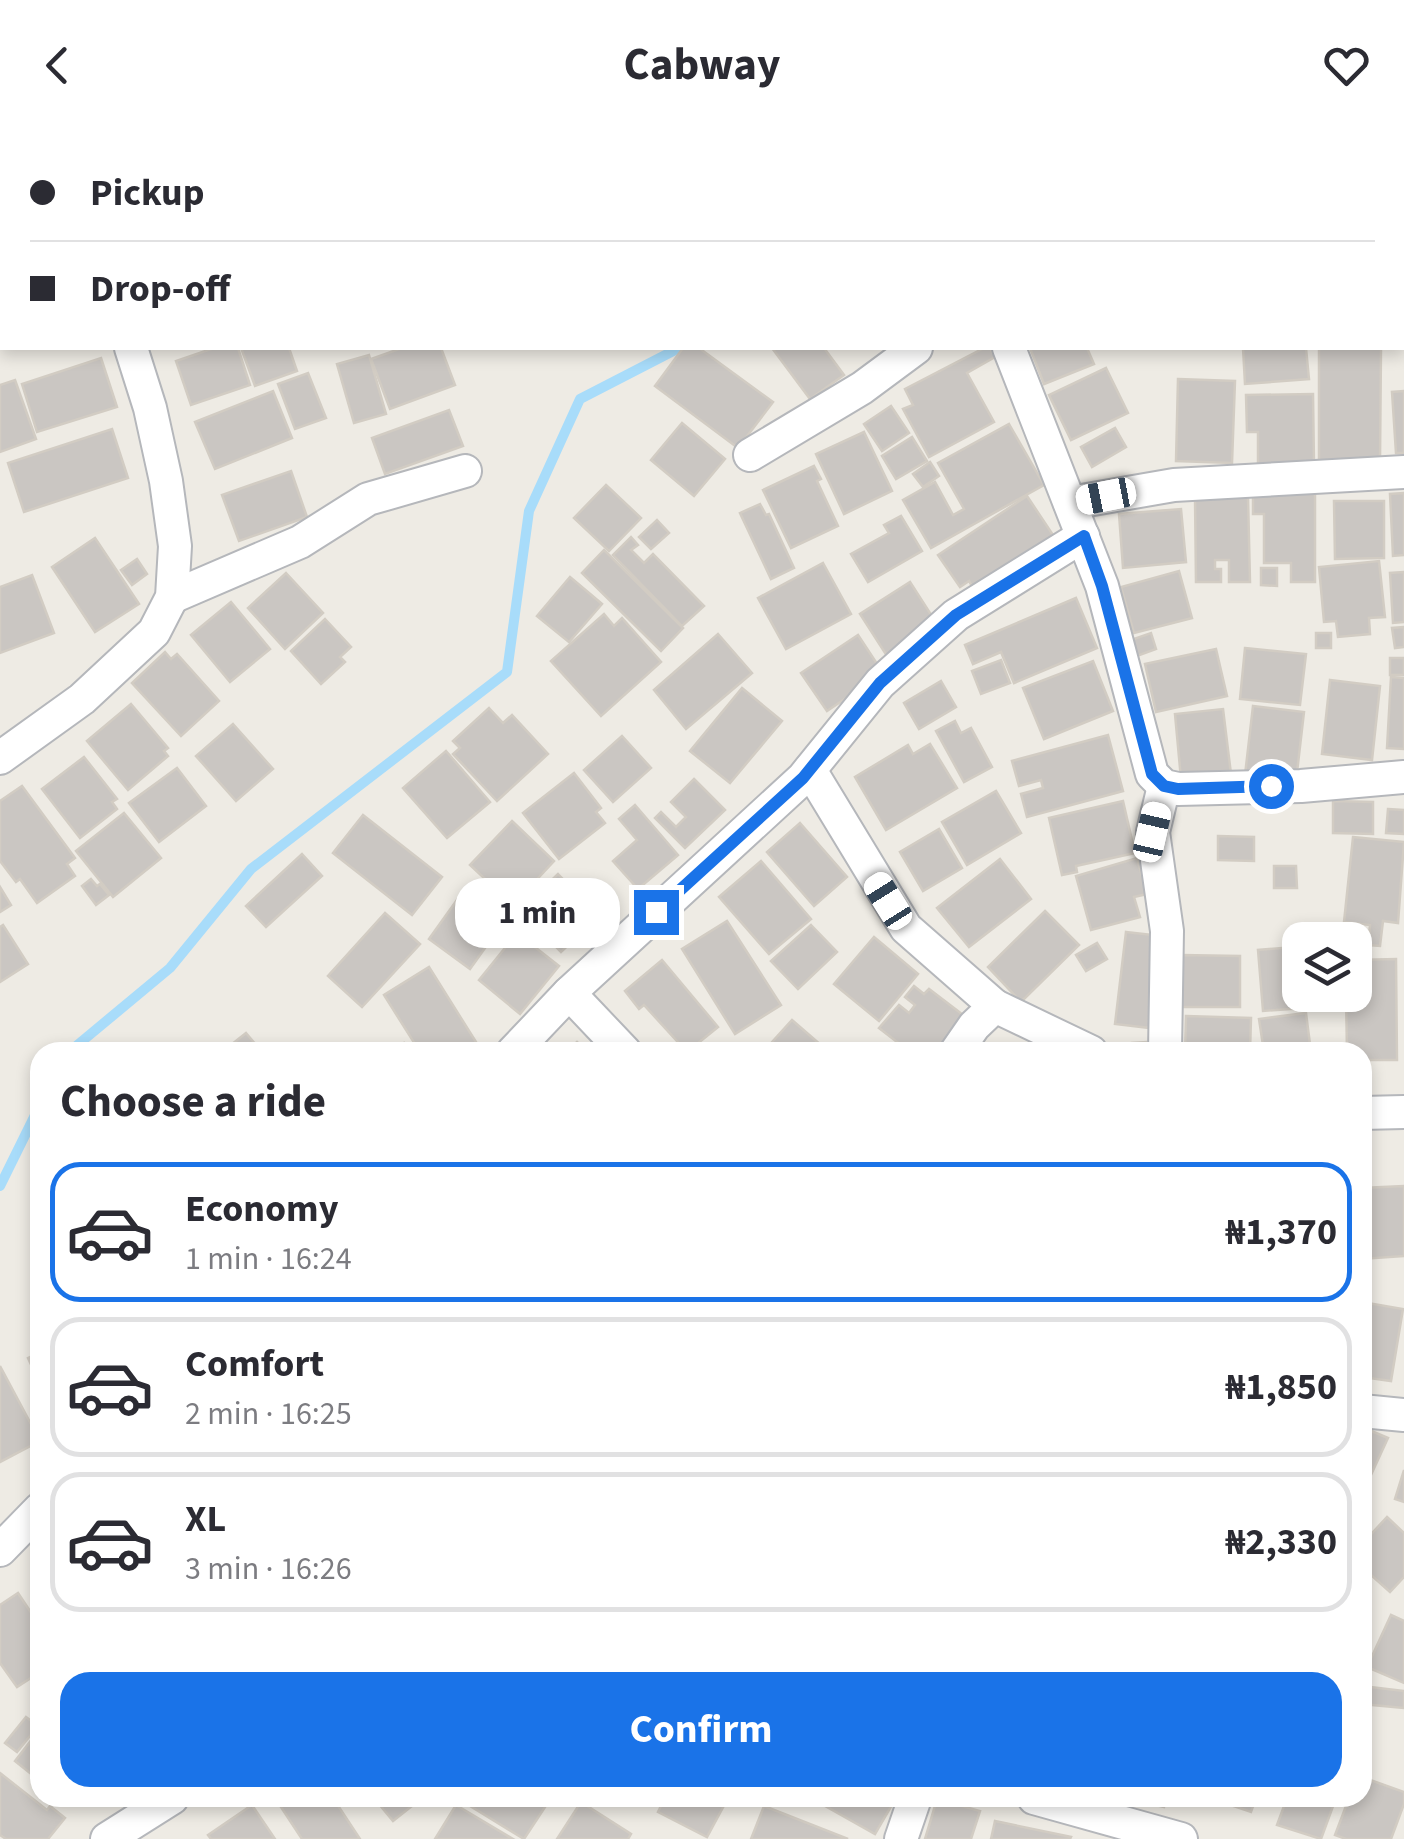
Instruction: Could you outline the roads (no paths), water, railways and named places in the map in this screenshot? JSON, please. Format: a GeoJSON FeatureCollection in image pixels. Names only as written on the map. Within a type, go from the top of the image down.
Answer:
{"type":"FeatureCollection","features":[{"type":"Feature","properties":{"kind":"street"},"geometry":{"type":"LineString","coordinates":[[0,758],[82,699],[154,632],[172,597],[175,546],[166,481],[150,408],[132,350]]}},
{"type":"Feature","properties":{"kind":"street"},"geometry":{"type":"LineString","coordinates":[[750,455],[862,388],[913,350]]}},
{"type":"Feature","properties":{"kind":"street"},"geometry":{"type":"LineString","coordinates":[[1010,350],[1084,536],[1106,602],[1152,774],[1164,786],[1178,789],[1283,786],[1404,776]]}},
{"type":"Feature","properties":{"kind":"street"},"geometry":{"type":"LineString","coordinates":[[172,597],[300,542],[368,498],[466,471]]}},
{"type":"Feature","properties":{"kind":"street"},"geometry":{"type":"LineString","coordinates":[[1070,503],[1174,486],[1404,472]]}},
{"type":"Feature","properties":{"kind":"street"},"geometry":{"type":"LineString","coordinates":[[522,1042],[569,993],[810,770],[880,683],[956,615],[1084,536]]}},
{"type":"Feature","properties":{"kind":"street"},"geometry":{"type":"LineString","coordinates":[[810,770],[906,928],[995,1006],[1069,1042]]}},
{"type":"Feature","properties":{"kind":"street"},"geometry":{"type":"LineString","coordinates":[[1164,786],[1152,832],[1167,931],[1165,1042]]}},
{"type":"Feature","properties":{"kind":"street"},"geometry":{"type":"LineString","coordinates":[[569,993],[616,1042]]}},
{"type":"Feature","properties":{"kind":"street"},"geometry":{"type":"LineString","coordinates":[[963,1042],[995,1006]]}},
{"type":"Feature","properties":{"kind":"street"},"geometry":{"type":"LineString","coordinates":[[1372,1113],[1404,1112]]}},
{"type":"Feature","properties":{"kind":"street"},"geometry":{"type":"LineString","coordinates":[[1372,1412],[1404,1416]]}},
{"type":"Feature","properties":{"kind":"street"},"geometry":{"type":"LineString","coordinates":[[0,1550],[30,1519]]}},
{"type":"Feature","properties":{"kind":"street"},"geometry":{"type":"LineString","coordinates":[[107,1839],[158,1807]]}},
{"type":"Feature","properties":{"kind":"street"},"geometry":{"type":"LineString","coordinates":[[901,1839],[913,1807]]}},
{"type":"Feature","properties":{"kind":"street"},"geometry":{"type":"LineString","coordinates":[[1054,1807],[1100,1827],[1182,1839]]}},
{"type":"Feature","properties":{"kind":"waterway"},"geometry":{"type":"LineString","coordinates":[[81,1042],[170,968],[251,869],[507,672],[529,511],[580,399],[675,350]]}},
{"type":"Feature","properties":{"kind":"waterway"},"geometry":{"type":"LineString","coordinates":[[0,1186],[30,1125]]}}]}
